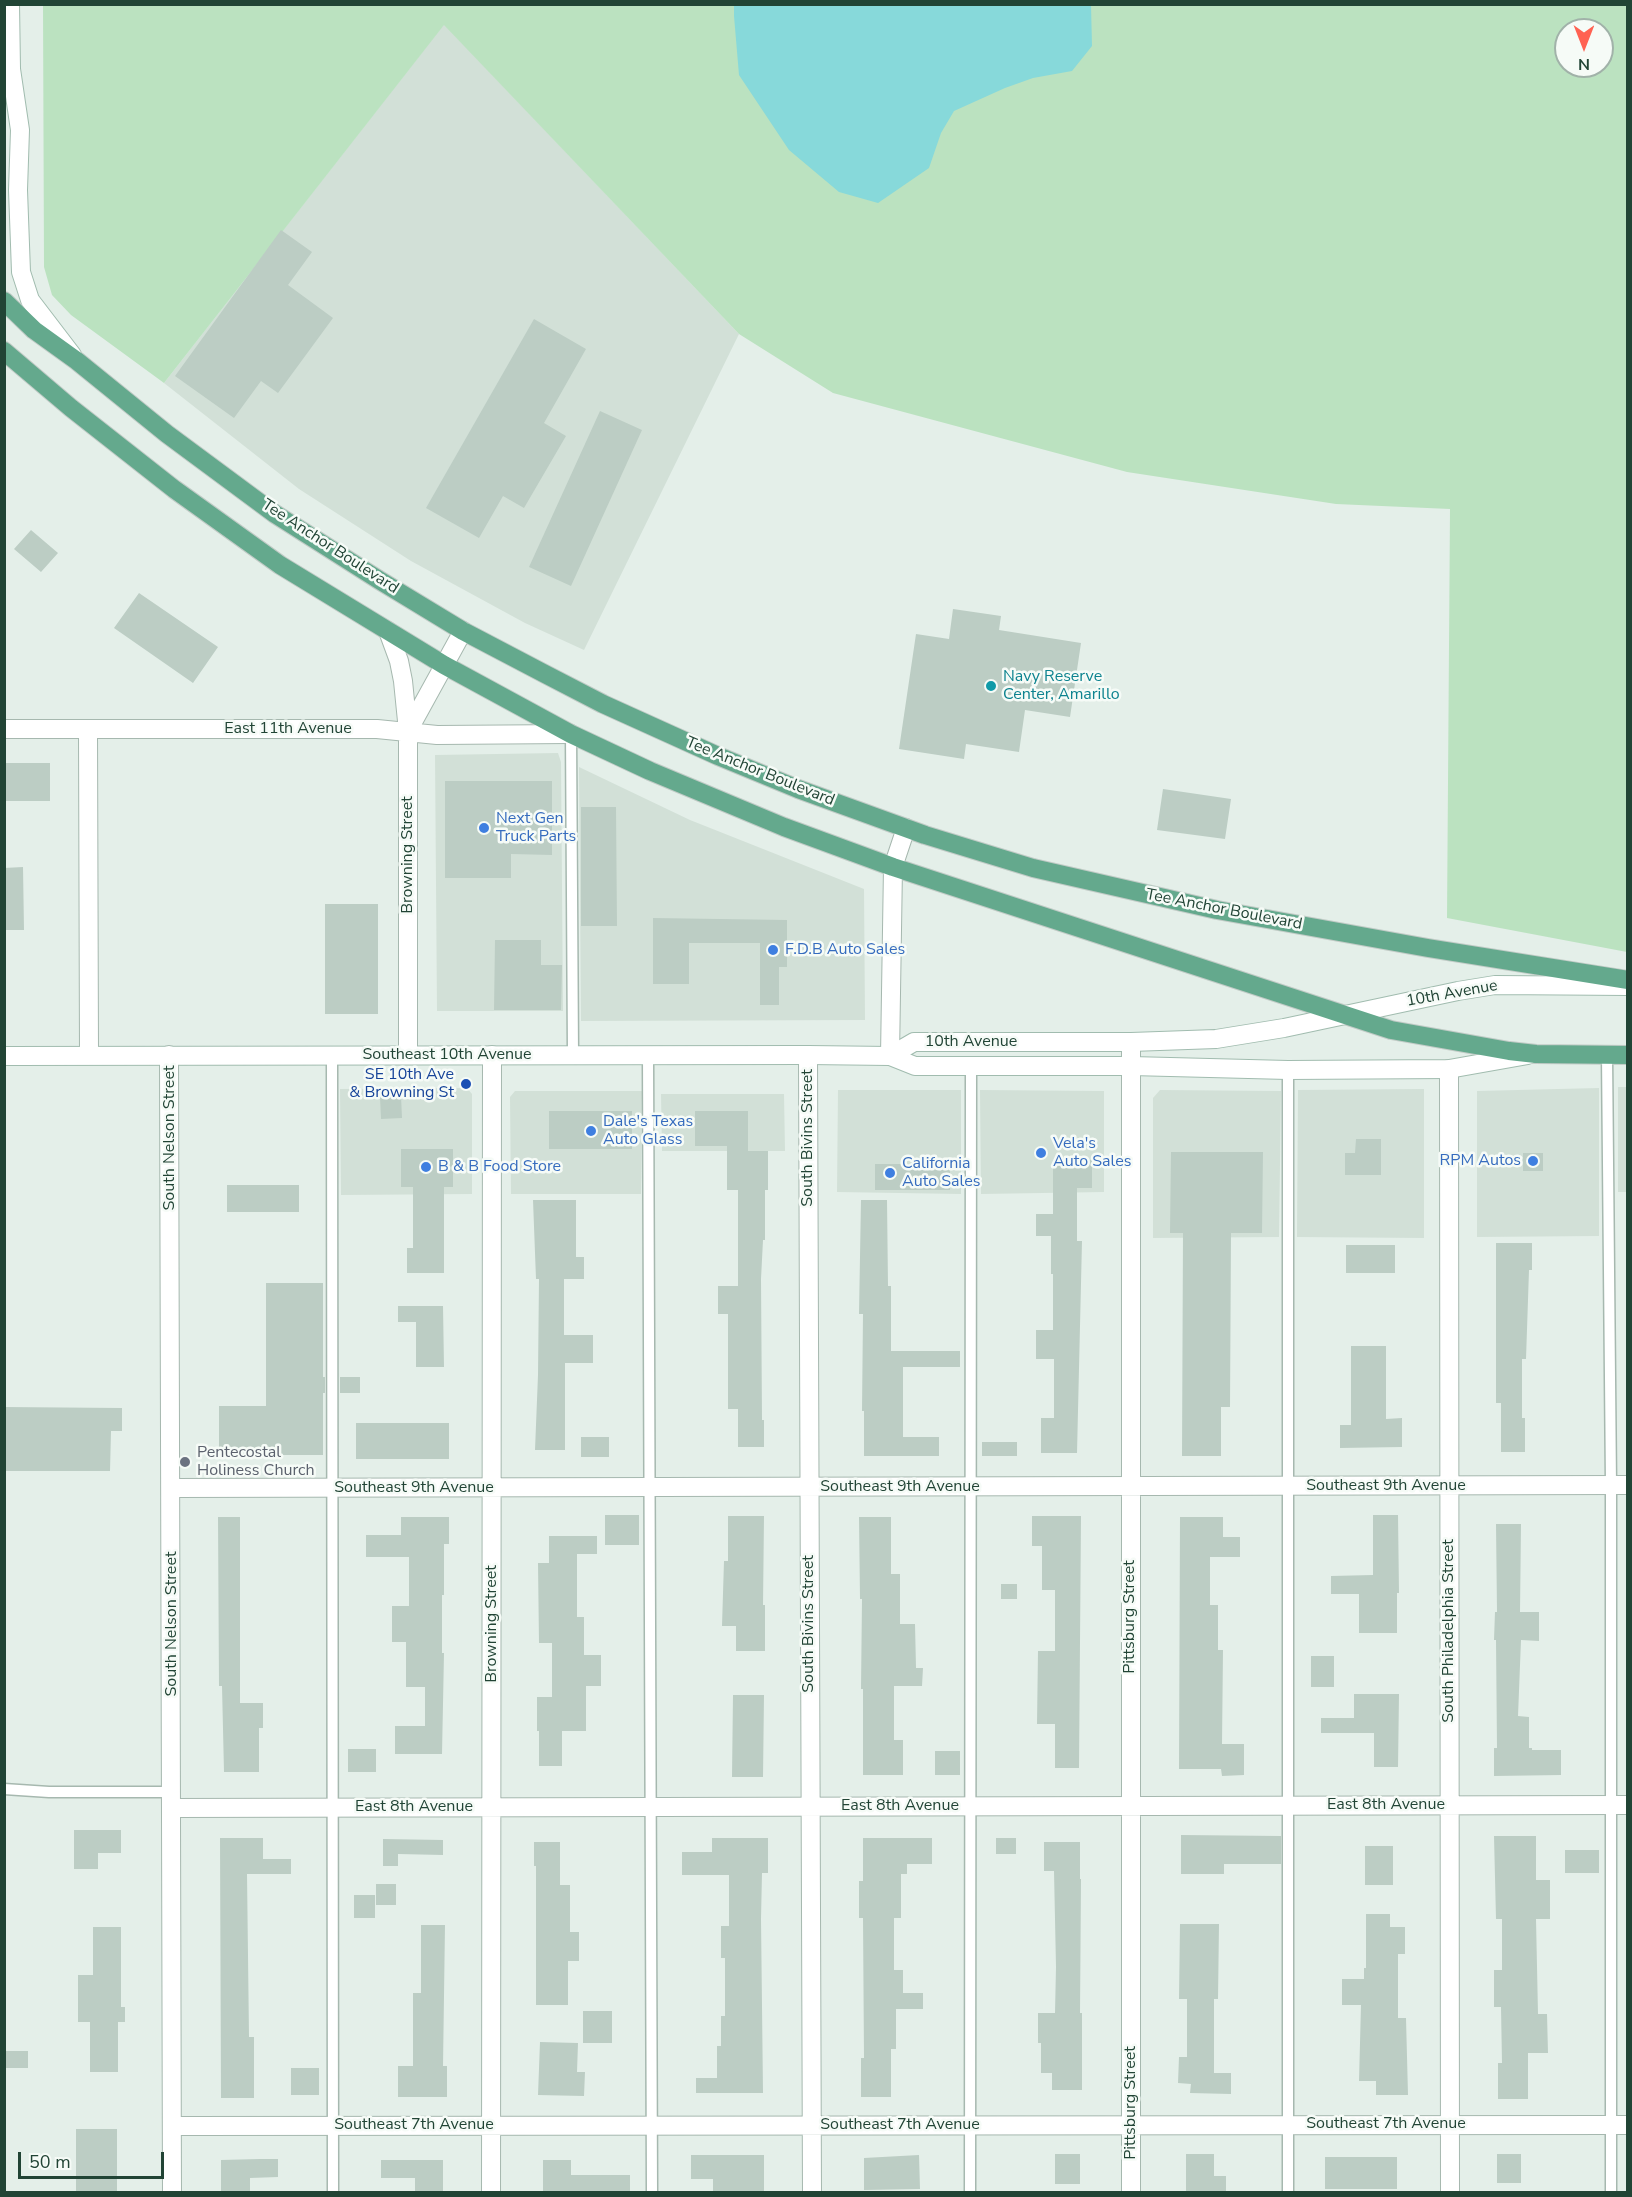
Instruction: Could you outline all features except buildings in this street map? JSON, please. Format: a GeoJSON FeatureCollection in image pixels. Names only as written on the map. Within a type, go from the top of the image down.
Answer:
{"type":"FeatureCollection","features":[{"type":"Feature","properties":{"kind":"main road","name":"Tee Anchor Boulevard"},"geometry":{"type":"LineString","coordinates":[[4,301],[34,330],[77,361],[167,434],[275,514],[379,580],[463,631],[603,704],[669,735],[798,789],[906,828],[1033,868],[1160,898],[1428,948],[1628,980]]}},
{"type":"Feature","properties":{"kind":"main road"},"geometry":{"type":"LineString","coordinates":[[4,351],[71,408],[174,489],[280,565],[444,665],[571,734],[650,771],[784,827],[893,867],[1391,1030],[1536,1054],[1628,1055]]}},
{"type":"Feature","properties":{"kind":"street"},"geometry":{"type":"LineString","coordinates":[[10,4],[11,69],[20,130],[18,190],[21,272],[30,300],[77,361]]}},
{"type":"Feature","properties":{"kind":"street"},"geometry":{"type":"LineString","coordinates":[[4,100],[11,69]]}},
{"type":"Feature","properties":{"kind":"street"},"geometry":{"type":"LineString","coordinates":[[388,631],[399,661],[408,731]]}},
{"type":"Feature","properties":{"kind":"street","name":"Browning Street"},"geometry":{"type":"LineString","coordinates":[[408,1055],[408,731],[463,631]]}},
{"type":"Feature","properties":{"kind":"street","name":"East 11th Avenue"},"geometry":{"type":"LineString","coordinates":[[4,729],[378,729],[437,735],[571,734]]}},
{"type":"Feature","properties":{"kind":"street"},"geometry":{"type":"LineString","coordinates":[[88,729],[89,1055]]}},
{"type":"Feature","properties":{"kind":"street"},"geometry":{"type":"LineString","coordinates":[[890,1056],[893,867],[906,828]]}},
{"type":"Feature","properties":{"kind":"street","name":"10th Avenue"},"geometry":{"type":"LineString","coordinates":[[890,1056],[914,1042],[1131,1042],[1216,1039],[1262,1032],[1495,985],[1628,986]]}},
{"type":"Feature","properties":{"kind":"street","name":"Pittsburg Street"},"geometry":{"type":"LineString","coordinates":[[1131,1042],[1131,2193]]}},
{"type":"Feature","properties":{"kind":"street","name":"Southeast 10th Avenue"},"geometry":{"type":"LineString","coordinates":[[4,1056],[332,1054],[890,1056]]}},
{"type":"Feature","properties":{"kind":"street","name":"10th Avenue"},"geometry":{"type":"LineString","coordinates":[[890,1056],[915,1066],[1131,1066],[1288,1070],[1449,1069],[1536,1054]]}},
{"type":"Feature","properties":{"kind":"street","name":"South Nelson Street"},"geometry":{"type":"LineString","coordinates":[[169,1055],[172,1488],[172,2193]]}},
{"type":"Feature","properties":{"kind":"street","name":"Browning Street"},"geometry":{"type":"LineString","coordinates":[[491,2193],[492,1055]]}},
{"type":"Feature","properties":{"kind":"street","name":"South Bivins Street"},"geometry":{"type":"LineString","coordinates":[[808,1055],[812,2193]]}},
{"type":"Feature","properties":{"kind":"street","name":"South Philadelphia Street"},"geometry":{"type":"LineString","coordinates":[[1449,1069],[1450,2193]]}},
{"type":"Feature","properties":{"kind":"street","name":"Southeast 9th Avenue"},"geometry":{"type":"LineString","coordinates":[[172,1488],[1619,1485]]}},
{"type":"Feature","properties":{"kind":"street","name":"East 8th Avenue"},"geometry":{"type":"LineString","coordinates":[[172,1800],[331,1807],[1618,1805]]}},
{"type":"Feature","properties":{"kind":"street","name":"Southeast 7th Avenue"},"geometry":{"type":"LineString","coordinates":[[172,2126],[1619,2125]]}},
{"type":"Feature","properties":{"kind":"lane"},"geometry":{"type":"LineString","coordinates":[[571,734],[573,1055]]}},
{"type":"Feature","properties":{"kind":"lane"},"geometry":{"type":"LineString","coordinates":[[332,1054],[333,2193]]}},
{"type":"Feature","properties":{"kind":"lane"},"geometry":{"type":"LineString","coordinates":[[648,1054],[652,2193]]}},
{"type":"Feature","properties":{"kind":"lane"},"geometry":{"type":"LineString","coordinates":[[1607,1055],[1619,1485],[1619,2125],[1611,2193]]}},
{"type":"Feature","properties":{"kind":"lane"},"geometry":{"type":"LineString","coordinates":[[970,2193],[971,1066]]}},
{"type":"Feature","properties":{"kind":"lane"},"geometry":{"type":"LineString","coordinates":[[1288,1070],[1288,2193]]}},
{"type":"Feature","properties":{"kind":"lane"},"geometry":{"type":"LineString","coordinates":[[4,1789],[172,1800]]}},
{"type":"Feature","properties":{"kind":"shaded area"},"geometry":{"type":"Polygon","coordinates":[[[444,24],[739,334],[584,650],[525,623],[411,561],[299,489],[164,383],[444,24]]]}},
{"type":"Feature","properties":{"kind":"shaded area"},"geometry":{"type":"Polygon","coordinates":[[[558,753],[561,762],[563,1011],[437,1011],[435,755],[558,753]]]}},
{"type":"Feature","properties":{"kind":"shaded area"},"geometry":{"type":"Polygon","coordinates":[[[579,767],[690,820],[864,889],[865,1020],[581,1021],[579,767]]]}},
{"type":"Feature","properties":{"kind":"shaded area"},"geometry":{"type":"Polygon","coordinates":[[[1618,1087],[1627,1087],[1627,1192],[1618,1192],[1618,1087]]]}},
{"type":"Feature","properties":{"kind":"shaded area"},"geometry":{"type":"Polygon","coordinates":[[[467,1088],[472,1094],[472,1194],[341,1195],[340,1089],[467,1088]]]}},
{"type":"Feature","properties":{"kind":"shaded area"},"geometry":{"type":"Polygon","coordinates":[[[1599,1088],[1599,1236],[1477,1237],[1477,1091],[1599,1088]]]}},
{"type":"Feature","properties":{"kind":"shaded area"},"geometry":{"type":"Polygon","coordinates":[[[1424,1089],[1424,1238],[1297,1237],[1298,1090],[1424,1089]]]}},
{"type":"Feature","properties":{"kind":"shaded area"},"geometry":{"type":"Polygon","coordinates":[[[838,1090],[961,1090],[961,1194],[837,1192],[838,1090]]]}},
{"type":"Feature","properties":{"kind":"shaded area"},"geometry":{"type":"Polygon","coordinates":[[[980,1090],[1104,1091],[1104,1192],[981,1194],[980,1090]]]}},
{"type":"Feature","properties":{"kind":"shaded area"},"geometry":{"type":"Polygon","coordinates":[[[1160,1090],[1281,1091],[1279,1237],[1153,1238],[1153,1098],[1160,1090]]]}},
{"type":"Feature","properties":{"kind":"shaded area"},"geometry":{"type":"Polygon","coordinates":[[[515,1091],[642,1091],[641,1194],[511,1194],[510,1097],[515,1091]]]}},
{"type":"Feature","properties":{"kind":"shaded area"},"geometry":{"type":"Polygon","coordinates":[[[661,1094],[784,1094],[785,1151],[662,1151],[661,1094]]]}},
{"type":"Feature","properties":{"kind":"green space"},"geometry":{"type":"Polygon","coordinates":[[[43,5],[1627,5],[1627,952],[1447,918],[1450,509],[1336,504],[1127,472],[833,393],[739,334],[444,25],[164,383],[71,315],[52,295],[44,267],[43,5]]]}},
{"type":"Feature","properties":{"kind":"water"},"geometry":{"type":"Polygon","coordinates":[[[734,5],[1091,5],[1092,46],[1072,71],[1033,78],[954,111],[941,133],[929,168],[878,203],[839,192],[789,150],[739,75],[734,5]]]}},
{"type":"Feature","properties":{"kind":"place","name":"Navy Reserve Center, Amarillo"},"geometry":{"type":"Point","coordinates":[991,686]}},
{"type":"Feature","properties":{"kind":"place","name":"Next Gen Truck Parts"},"geometry":{"type":"Point","coordinates":[484,828]}},
{"type":"Feature","properties":{"kind":"place","name":"F.D.B Auto Sales"},"geometry":{"type":"Point","coordinates":[773,950]}},
{"type":"Feature","properties":{"kind":"place","name":"SE 10th Ave & Browning St"},"geometry":{"type":"Point","coordinates":[466,1084]}},
{"type":"Feature","properties":{"kind":"place","name":"Dale's Texas Auto Glass"},"geometry":{"type":"Point","coordinates":[591,1131]}},
{"type":"Feature","properties":{"kind":"place","name":"Vela's Auto Sales"},"geometry":{"type":"Point","coordinates":[1041,1153]}},
{"type":"Feature","properties":{"kind":"place","name":"RPM Autos"},"geometry":{"type":"Point","coordinates":[1533,1161]}},
{"type":"Feature","properties":{"kind":"place","name":"B & B Food Store"},"geometry":{"type":"Point","coordinates":[426,1167]}},
{"type":"Feature","properties":{"kind":"place","name":"California Auto Sales"},"geometry":{"type":"Point","coordinates":[890,1173]}},
{"type":"Feature","properties":{"kind":"place","name":"Pentecostal Holiness Church"},"geometry":{"type":"Point","coordinates":[185,1462]}}]}
